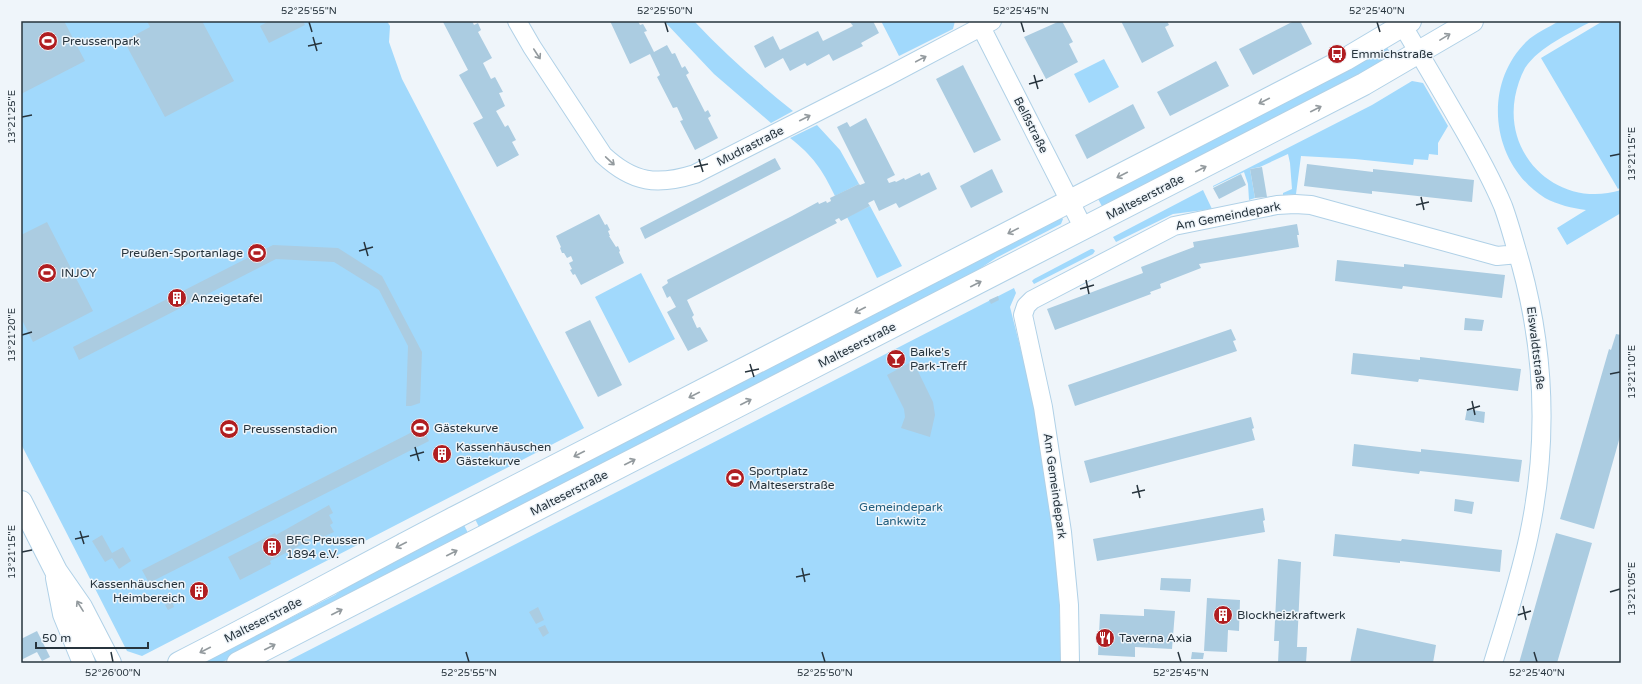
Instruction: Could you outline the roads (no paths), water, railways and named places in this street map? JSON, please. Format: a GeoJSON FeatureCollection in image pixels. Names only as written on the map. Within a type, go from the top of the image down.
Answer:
{"type":"FeatureCollection","features":[{"type":"Feature","properties":{"kind":"main road","name":"Malteserstraße"},"geometry":{"type":"LineString","coordinates":[[238,663],[1364,84],[1472,21]]}},
{"type":"Feature","properties":{"kind":"main road","name":"Malteserstraße"},"geometry":{"type":"LineString","coordinates":[[179,663],[333,583],[362,565],[1071,202],[1346,59],[1404,22]]}},
{"type":"Feature","properties":{"kind":"main road"},"geometry":{"type":"LineString","coordinates":[[21,502],[56,570],[81,607],[110,663]]}},
{"type":"Feature","properties":{"kind":"main road"},"geometry":{"type":"LineString","coordinates":[[465,513],[479,540]]}},
{"type":"Feature","properties":{"kind":"main road"},"geometry":{"type":"LineString","coordinates":[[56,570],[64,614],[84,663]]}},
{"type":"Feature","properties":{"kind":"street","name":"Mudrastraße"},"geometry":{"type":"LineString","coordinates":[[517,21],[548,72],[603,155],[624,172],[636,177],[656,181],[675,180],[695,174],[874,83],[984,23]]}},
{"type":"Feature","properties":{"kind":"street"},"geometry":{"type":"LineString","coordinates":[[1404,22],[1418,52]]}},
{"type":"Feature","properties":{"kind":"street","name":"Belßstraße"},"geometry":{"type":"LineString","coordinates":[[984,23],[1084,229]]}},
{"type":"Feature","properties":{"kind":"street","name":"Eiswaldtstraße"},"geometry":{"type":"LineString","coordinates":[[1418,52],[1483,163],[1503,206],[1527,288],[1538,355],[1542,388],[1542,439],[1537,489],[1529,536],[1493,663]]}},
{"type":"Feature","properties":{"kind":"street","name":"Am Gemeindepark"},"geometry":{"type":"LineString","coordinates":[[1070,663],[1067,569],[1056,487],[1043,407],[1023,315],[1026,306],[1032,300],[1174,226],[1277,205],[1311,205],[1497,256],[1518,254]]}},
{"type":"Feature","properties":{"kind":"place","name":"Preussenpark"},"geometry":{"type":"Point","coordinates":[48,41]}},
{"type":"Feature","properties":{"kind":"place","name":"Emmichstraße"},"geometry":{"type":"Point","coordinates":[1337,54]}},
{"type":"Feature","properties":{"kind":"place","name":"Preußen-Sportanlage"},"geometry":{"type":"Point","coordinates":[257,253]}},
{"type":"Feature","properties":{"kind":"place","name":"INJOY"},"geometry":{"type":"Point","coordinates":[47,273]}},
{"type":"Feature","properties":{"kind":"place","name":"Anzeigetafel"},"geometry":{"type":"Point","coordinates":[177,298]}},
{"type":"Feature","properties":{"kind":"place","name":"Balke's Park-Treff"},"geometry":{"type":"Point","coordinates":[896,359]}},
{"type":"Feature","properties":{"kind":"place","name":"Gästekurve"},"geometry":{"type":"Point","coordinates":[420,428]}},
{"type":"Feature","properties":{"kind":"place","name":"Preussenstadion"},"geometry":{"type":"Point","coordinates":[229,429]}},
{"type":"Feature","properties":{"kind":"place","name":"Kassenhäuschen Gästekurve"},"geometry":{"type":"Point","coordinates":[442,454]}},
{"type":"Feature","properties":{"kind":"place","name":"Sportplatz Malteserstraße"},"geometry":{"type":"Point","coordinates":[735,478]}},
{"type":"Feature","properties":{"kind":"place","name":"BFC Preussen 1894 e.V."},"geometry":{"type":"Point","coordinates":[272,547]}},
{"type":"Feature","properties":{"kind":"place","name":"Kassenhäuschen Heimbereich"},"geometry":{"type":"Point","coordinates":[199,591]}},
{"type":"Feature","properties":{"kind":"place","name":"Blockheizkraftwerk"},"geometry":{"type":"Point","coordinates":[1223,615]}},
{"type":"Feature","properties":{"kind":"place","name":"Taverna Axia"},"geometry":{"type":"Point","coordinates":[1105,638]}},
{"type":"Feature","properties":{"kind":"park label","name":"Gemeindepark Lankwitz"},"geometry":{"type":"Point","coordinates":[901,514]}}]}
